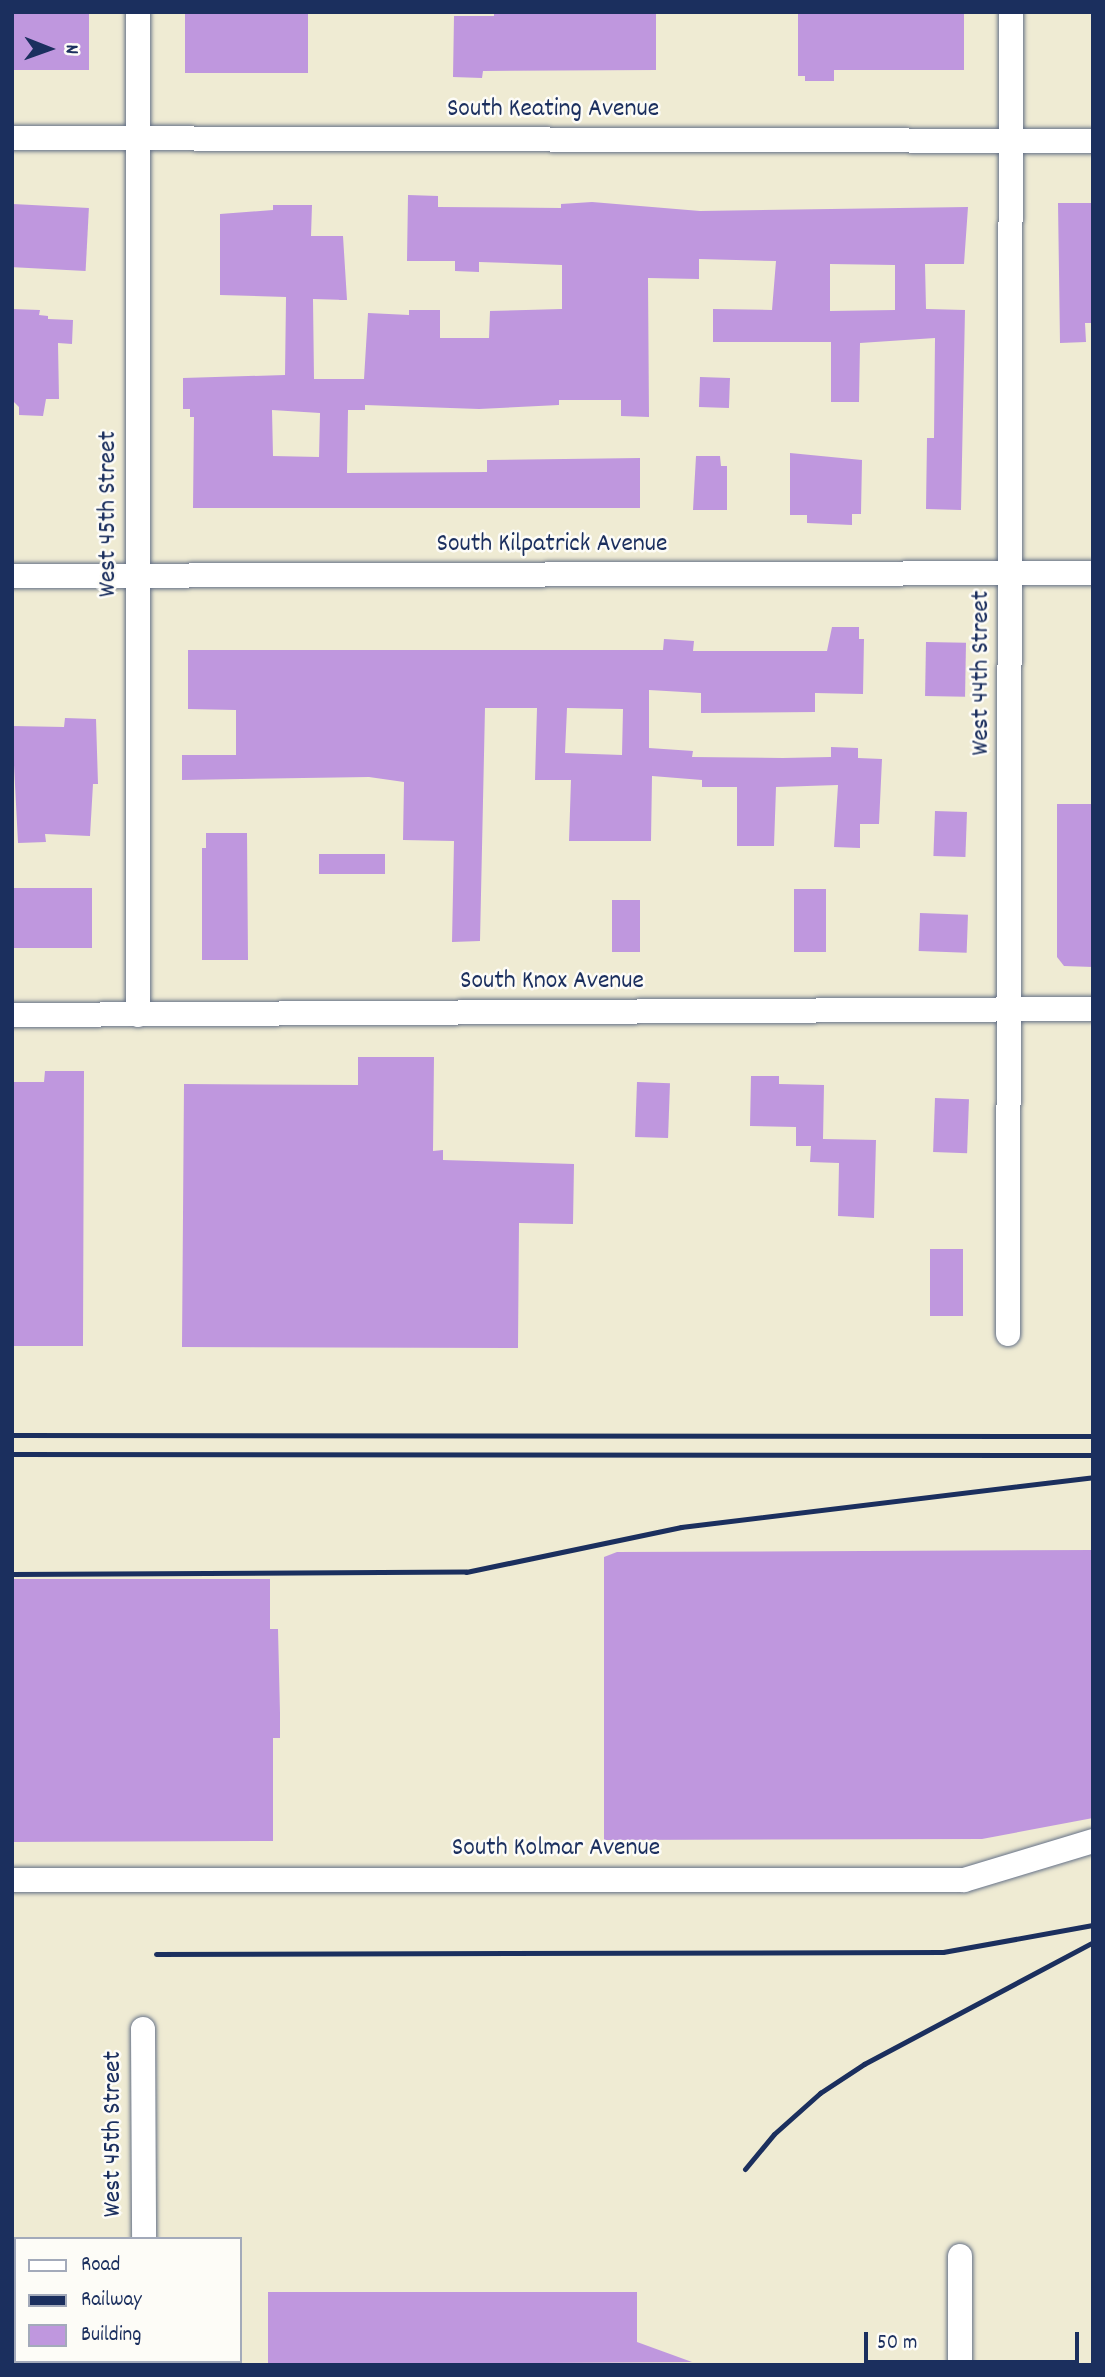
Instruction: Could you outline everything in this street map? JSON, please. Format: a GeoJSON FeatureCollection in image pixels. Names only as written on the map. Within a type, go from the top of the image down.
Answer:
{"type":"FeatureCollection","features":[{"type":"Feature","properties":{"kind":"street","name":"West 45th Street"},"geometry":{"type":"LineString","coordinates":[[138,12],[138,1015]]}},
{"type":"Feature","properties":{"kind":"street","name":"West 44th Street"},"geometry":{"type":"LineString","coordinates":[[1008,1334],[1012,574],[1011,12]]}},
{"type":"Feature","properties":{"kind":"street","name":"South Keating Avenue"},"geometry":{"type":"LineString","coordinates":[[12,138],[1093,141]]}},
{"type":"Feature","properties":{"kind":"street","name":"South Kilpatrick Avenue"},"geometry":{"type":"LineString","coordinates":[[12,576],[1093,573]]}},
{"type":"Feature","properties":{"kind":"street","name":"South Knox Avenue"},"geometry":{"type":"LineString","coordinates":[[12,1015],[1093,1009]]}},
{"type":"Feature","properties":{"kind":"street","name":"South Kolmar Avenue"},"geometry":{"type":"LineString","coordinates":[[12,1880],[964,1880],[1093,1841]]}},
{"type":"Feature","properties":{"kind":"street","name":"West 45th Street"},"geometry":{"type":"LineString","coordinates":[[143,2029],[144,2237]]}},
{"type":"Feature","properties":{"kind":"street"},"geometry":{"type":"LineString","coordinates":[[960,2256],[960,2365]]}},
{"type":"Feature","properties":{"kind":"building"},"geometry":{"type":"Polygon","coordinates":[[[13,12],[89,12],[89,70],[13,70],[13,12]]]}},
{"type":"Feature","properties":{"kind":"building"},"geometry":{"type":"Polygon","coordinates":[[[185,12],[308,12],[308,73],[185,73],[185,12]]]}},
{"type":"Feature","properties":{"kind":"building"},"geometry":{"type":"Polygon","coordinates":[[[494,12],[656,12],[656,70],[483,71],[482,78],[453,77],[454,16],[494,16],[494,12]]]}},
{"type":"Feature","properties":{"kind":"building"},"geometry":{"type":"Polygon","coordinates":[[[798,12],[964,12],[964,70],[834,70],[834,81],[805,81],[805,76],[798,76],[798,12]]]}},
{"type":"Feature","properties":{"kind":"building"},"geometry":{"type":"Polygon","coordinates":[[[408,195],[438,196],[438,207],[561,208],[561,204],[592,202],[700,211],[968,207],[964,264],[925,264],[926,309],[965,310],[961,510],[926,509],[927,438],[934,438],[935,338],[860,343],[859,402],[831,402],[831,342],[713,342],[713,309],[772,310],[776,261],[699,259],[699,279],[648,278],[649,417],[621,416],[621,400],[559,400],[559,405],[479,409],[365,405],[365,410],[348,410],[347,473],[487,472],[487,460],[640,458],[640,508],[193,508],[194,417],[190,417],[190,409],[183,409],[183,378],[285,375],[286,297],[220,295],[220,214],[273,210],[273,205],[312,205],[311,236],[343,236],[347,300],[313,299],[314,379],[364,379],[368,313],[409,315],[409,310],[440,310],[440,338],[489,338],[490,311],[562,309],[562,265],[479,262],[479,272],[455,271],[455,261],[407,261],[408,195]],[[830,264],[830,311],[895,310],[895,265],[830,264]],[[272,410],[273,456],[319,457],[320,413],[272,410]]]}},
{"type":"Feature","properties":{"kind":"building"},"geometry":{"type":"Polygon","coordinates":[[[1058,203],[1093,203],[1093,323],[1085,323],[1086,342],[1060,343],[1058,203]]]}},
{"type":"Feature","properties":{"kind":"building"},"geometry":{"type":"Polygon","coordinates":[[[13,204],[89,208],[86,271],[12,267],[13,204]]]}},
{"type":"Feature","properties":{"kind":"building"},"geometry":{"type":"Polygon","coordinates":[[[12,309],[40,310],[39,315],[48,316],[48,319],[73,320],[72,344],[58,343],[59,399],[46,399],[43,416],[19,415],[19,407],[12,400],[12,309]]]}},
{"type":"Feature","properties":{"kind":"building"},"geometry":{"type":"Polygon","coordinates":[[[700,377],[730,378],[729,408],[699,407],[700,377]]]}},
{"type":"Feature","properties":{"kind":"building"},"geometry":{"type":"Polygon","coordinates":[[[790,453],[862,460],[861,514],[852,514],[852,525],[807,523],[807,515],[790,515],[790,453]]]}},
{"type":"Feature","properties":{"kind":"building"},"geometry":{"type":"Polygon","coordinates":[[[696,456],[720,456],[721,466],[727,466],[727,510],[693,510],[696,456]]]}},
{"type":"Feature","properties":{"kind":"building"},"geometry":{"type":"Polygon","coordinates":[[[832,627],[859,627],[859,639],[864,639],[863,694],[815,693],[815,712],[701,713],[701,693],[649,690],[649,748],[693,751],[692,757],[783,758],[831,757],[831,747],[858,748],[858,758],[882,759],[879,824],[860,824],[860,848],[834,847],[838,785],[776,787],[774,846],[737,846],[737,787],[702,787],[702,780],[652,776],[651,841],[569,841],[571,780],[535,780],[537,708],[485,708],[480,941],[452,942],[454,841],[403,840],[404,782],[369,777],[182,780],[182,755],[236,755],[236,710],[188,709],[188,650],[663,650],[664,639],[694,641],[693,651],[827,651],[832,627]],[[567,708],[565,753],[622,755],[623,709],[567,708]]]}},
{"type":"Feature","properties":{"kind":"building"},"geometry":{"type":"Polygon","coordinates":[[[926,642],[966,643],[965,697],[925,696],[926,642]]]}},
{"type":"Feature","properties":{"kind":"building"},"geometry":{"type":"Polygon","coordinates":[[[65,718],[96,719],[98,784],[93,784],[90,836],[45,834],[46,842],[18,843],[12,726],[64,727],[65,718]]]}},
{"type":"Feature","properties":{"kind":"building"},"geometry":{"type":"Polygon","coordinates":[[[1057,804],[1093,804],[1093,967],[1064,966],[1057,957],[1057,804]]]}},
{"type":"Feature","properties":{"kind":"building"},"geometry":{"type":"Polygon","coordinates":[[[935,811],[967,812],[965,857],[933,856],[935,811]]]}},
{"type":"Feature","properties":{"kind":"building"},"geometry":{"type":"Polygon","coordinates":[[[206,833],[247,833],[248,960],[202,960],[202,848],[206,848],[206,833]]]}},
{"type":"Feature","properties":{"kind":"building"},"geometry":{"type":"Polygon","coordinates":[[[319,854],[385,854],[385,874],[319,874],[319,854]]]}},
{"type":"Feature","properties":{"kind":"building"},"geometry":{"type":"Polygon","coordinates":[[[14,888],[92,888],[92,948],[14,948],[14,888]]]}},
{"type":"Feature","properties":{"kind":"building"},"geometry":{"type":"Polygon","coordinates":[[[794,889],[826,889],[826,952],[794,952],[794,889]]]}},
{"type":"Feature","properties":{"kind":"building"},"geometry":{"type":"Polygon","coordinates":[[[612,900],[640,900],[640,952],[612,952],[612,900]]]}},
{"type":"Feature","properties":{"kind":"building"},"geometry":{"type":"Polygon","coordinates":[[[920,913],[968,915],[967,953],[919,951],[920,913]]]}},
{"type":"Feature","properties":{"kind":"building"},"geometry":{"type":"Polygon","coordinates":[[[358,1057],[434,1057],[433,1151],[443,1150],[443,1160],[574,1164],[573,1224],[519,1223],[518,1348],[182,1347],[184,1084],[358,1085],[358,1057]]]}},
{"type":"Feature","properties":{"kind":"building"},"geometry":{"type":"Polygon","coordinates":[[[45,1071],[84,1071],[83,1346],[12,1346],[12,1082],[44,1082],[45,1071]]]}},
{"type":"Feature","properties":{"kind":"building"},"geometry":{"type":"Polygon","coordinates":[[[751,1076],[779,1076],[779,1084],[824,1085],[823,1139],[876,1140],[874,1218],[838,1216],[839,1163],[810,1162],[811,1146],[796,1146],[796,1127],[750,1126],[751,1076]]]}},
{"type":"Feature","properties":{"kind":"building"},"geometry":{"type":"Polygon","coordinates":[[[637,1082],[670,1083],[668,1138],[635,1137],[637,1082]]]}},
{"type":"Feature","properties":{"kind":"building"},"geometry":{"type":"Polygon","coordinates":[[[935,1098],[969,1099],[967,1153],[933,1152],[935,1098]]]}},
{"type":"Feature","properties":{"kind":"building"},"geometry":{"type":"Polygon","coordinates":[[[930,1249],[963,1249],[963,1316],[930,1316],[930,1249]]]}},
{"type":"Feature","properties":{"kind":"building"},"geometry":{"type":"Polygon","coordinates":[[[1093,1550],[1093,1818],[982,1839],[604,1840],[604,1557],[617,1552],[1093,1550]]]}},
{"type":"Feature","properties":{"kind":"building"},"geometry":{"type":"Polygon","coordinates":[[[12,1579],[270,1579],[270,1629],[278,1629],[280,1713],[280,1738],[273,1738],[273,1841],[12,1842],[12,1579]]]}},
{"type":"Feature","properties":{"kind":"building"},"geometry":{"type":"Polygon","coordinates":[[[268,2292],[637,2292],[637,2342],[692,2362],[268,2365],[268,2292]]]}},
{"type":"Feature","properties":{"kind":"railway"},"geometry":{"type":"LineString","coordinates":[[12,1435],[1093,1436]]}},
{"type":"Feature","properties":{"kind":"railway"},"geometry":{"type":"LineString","coordinates":[[12,1454],[1093,1455]]}},
{"type":"Feature","properties":{"kind":"railway"},"geometry":{"type":"LineString","coordinates":[[12,1574],[466,1572],[681,1527],[1093,1477]]}},
{"type":"Feature","properties":{"kind":"railway"},"geometry":{"type":"LineString","coordinates":[[156,1954],[943,1952],[1093,1925]]}},
{"type":"Feature","properties":{"kind":"railway"},"geometry":{"type":"LineString","coordinates":[[745,2169],[774,2134],[820,2093],[864,2064],[1093,1942]]}}]}
